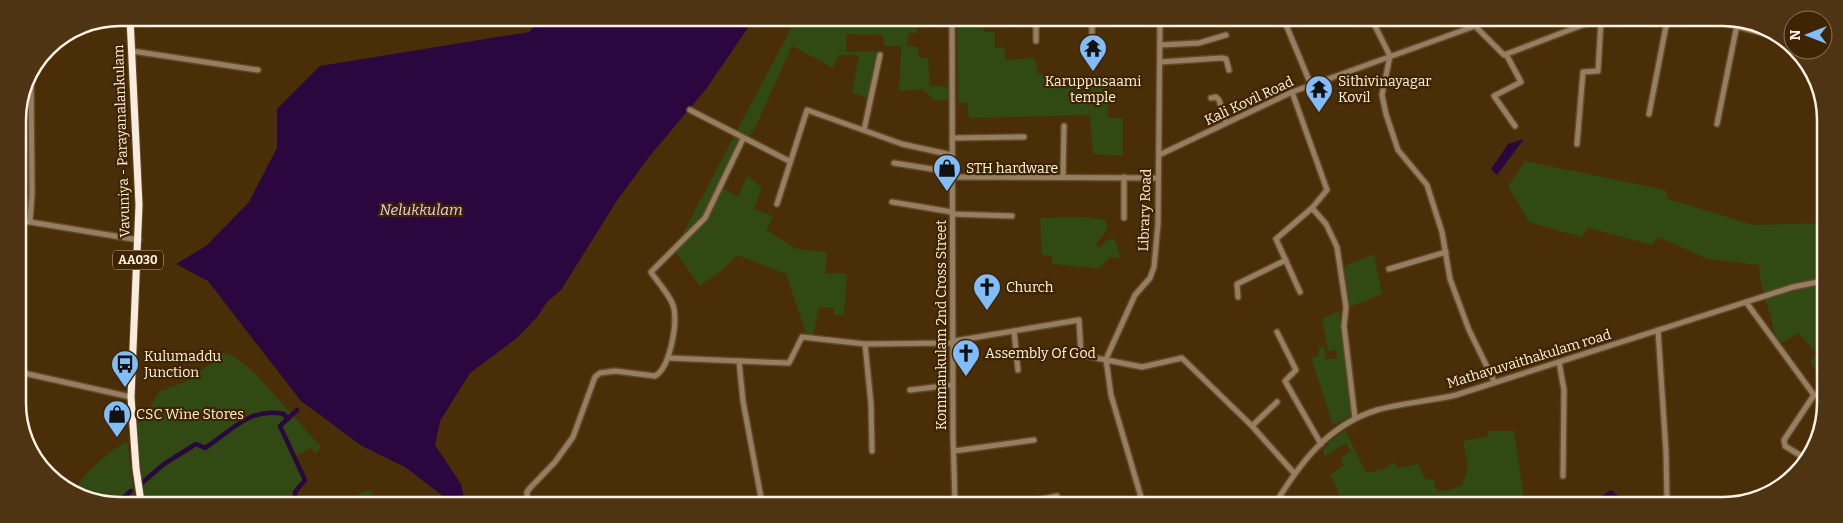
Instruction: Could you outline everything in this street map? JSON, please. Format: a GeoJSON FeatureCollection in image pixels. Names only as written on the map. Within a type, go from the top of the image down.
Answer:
{"type":"FeatureCollection","features":[{"type":"Feature","properties":{"kind":"highway","name":"Vavuniya - Parayanalankulam"},"geometry":{"type":"LineString","coordinates":[[130,26],[139,205],[131,397],[136,468],[140,497]]}},
{"type":"Feature","properties":{"kind":"street","name":"Kommankulam 2nd Cross Street"},"geometry":{"type":"LineString","coordinates":[[952,26],[951,174],[954,342],[952,385],[955,497]]}},
{"type":"Feature","properties":{"kind":"street"},"geometry":{"type":"LineString","coordinates":[[1036,26],[1036,40]]}},
{"type":"Feature","properties":{"kind":"street"},"geometry":{"type":"LineString","coordinates":[[1092,26],[1092,66]]}},
{"type":"Feature","properties":{"kind":"street","name":"Library Road"},"geometry":{"type":"LineString","coordinates":[[1106,359],[1135,295],[1150,278],[1154,267],[1158,224],[1160,26]]}},
{"type":"Feature","properties":{"kind":"street"},"geometry":{"type":"LineString","coordinates":[[1286,26],[1311,85]]}},
{"type":"Feature","properties":{"kind":"street"},"geometry":{"type":"LineString","coordinates":[[1375,26],[1390,56],[1382,95],[1398,150],[1427,185],[1446,252],[1450,279],[1469,330],[1494,381]]}},
{"type":"Feature","properties":{"kind":"street"},"geometry":{"type":"LineString","coordinates":[[1468,28],[1475,26],[1504,55],[1579,26]]}},
{"type":"Feature","properties":{"kind":"street"},"geometry":{"type":"LineString","coordinates":[[1577,144],[1583,72],[1598,71],[1601,26]]}},
{"type":"Feature","properties":{"kind":"street"},"geometry":{"type":"LineString","coordinates":[[1649,114],[1667,26]]}},
{"type":"Feature","properties":{"kind":"street"},"geometry":{"type":"LineString","coordinates":[[1717,124],[1737,27]]}},
{"type":"Feature","properties":{"kind":"street","name":"Kali Kovil Road"},"geometry":{"type":"LineString","coordinates":[[1159,155],[1292,92],[1468,28]]}},
{"type":"Feature","properties":{"kind":"street"},"geometry":{"type":"LineString","coordinates":[[1160,45],[1198,42],[1226,35]]}},
{"type":"Feature","properties":{"kind":"street"},"geometry":{"type":"LineString","coordinates":[[132,51],[258,70]]}},
{"type":"Feature","properties":{"kind":"street"},"geometry":{"type":"LineString","coordinates":[[1506,54],[1521,82],[1494,96],[1515,126]]}},
{"type":"Feature","properties":{"kind":"street"},"geometry":{"type":"LineString","coordinates":[[864,130],[880,55]]}},
{"type":"Feature","properties":{"kind":"street"},"geometry":{"type":"LineString","coordinates":[[1160,62],[1222,58],[1226,59],[1229,70]]}},
{"type":"Feature","properties":{"kind":"street"},"geometry":{"type":"LineString","coordinates":[[30,222],[32,194],[31,90]]}},
{"type":"Feature","properties":{"kind":"street"},"geometry":{"type":"LineString","coordinates":[[1292,92],[1327,190],[1312,208],[1276,239],[1300,292]]}},
{"type":"Feature","properties":{"kind":"street"},"geometry":{"type":"LineString","coordinates":[[1211,98],[1216,97],[1219,100],[1226,123]]}},
{"type":"Feature","properties":{"kind":"street"},"geometry":{"type":"LineString","coordinates":[[690,110],[743,139],[789,161]]}},
{"type":"Feature","properties":{"kind":"street"},"geometry":{"type":"LineString","coordinates":[[777,204],[806,110],[902,144],[952,155]]}},
{"type":"Feature","properties":{"kind":"street"},"geometry":{"type":"LineString","coordinates":[[1063,177],[1064,126]]}},
{"type":"Feature","properties":{"kind":"street"},"geometry":{"type":"LineString","coordinates":[[952,138],[1024,137]]}},
{"type":"Feature","properties":{"kind":"street"},"geometry":{"type":"LineString","coordinates":[[527,497],[527,492],[530,488],[555,462],[573,438],[596,377],[600,373],[616,371],[655,376],[659,374],[668,358],[674,310],[651,272],[705,218],[743,139]]}},
{"type":"Feature","properties":{"kind":"street"},"geometry":{"type":"LineString","coordinates":[[894,163],[951,174],[1157,178]]}},
{"type":"Feature","properties":{"kind":"street"},"geometry":{"type":"LineString","coordinates":[[1124,178],[1124,218]]}},
{"type":"Feature","properties":{"kind":"street"},"geometry":{"type":"LineString","coordinates":[[892,202],[952,213],[1012,216]]}},
{"type":"Feature","properties":{"kind":"street"},"geometry":{"type":"LineString","coordinates":[[1312,208],[1326,224],[1337,246],[1346,307],[1344,326],[1355,418]]}},
{"type":"Feature","properties":{"kind":"street"},"geometry":{"type":"LineString","coordinates":[[26,222],[139,240]]}},
{"type":"Feature","properties":{"kind":"street"},"geometry":{"type":"LineString","coordinates":[[1389,269],[1446,252]]}},
{"type":"Feature","properties":{"kind":"street"},"geometry":{"type":"LineString","coordinates":[[1238,297],[1237,284],[1286,260]]}},
{"type":"Feature","properties":{"kind":"street","name":"Mathavuvaithakulam road"},"geometry":{"type":"LineString","coordinates":[[1279,497],[1294,473],[1332,432],[1355,418],[1404,404],[1456,395],[1494,381],[1746,302],[1817,283]]}},
{"type":"Feature","properties":{"kind":"street"},"geometry":{"type":"LineString","coordinates":[[1746,302],[1814,395],[1784,440],[1784,446],[1801,455]]}},
{"type":"Feature","properties":{"kind":"street"},"geometry":{"type":"LineString","coordinates":[[668,358],[789,363],[802,337],[864,344],[954,342],[1079,320],[1081,356],[1142,367],[1182,358],[1252,426],[1294,473]]}},
{"type":"Feature","properties":{"kind":"street"},"geometry":{"type":"LineString","coordinates":[[1658,330],[1665,424],[1667,497]]}},
{"type":"Feature","properties":{"kind":"street"},"geometry":{"type":"LineString","coordinates":[[1014,331],[1018,370]]}},
{"type":"Feature","properties":{"kind":"street"},"geometry":{"type":"LineString","coordinates":[[1278,332],[1296,370],[1285,381],[1321,444]]}},
{"type":"Feature","properties":{"kind":"street"},"geometry":{"type":"LineString","coordinates":[[864,344],[871,404],[872,451]]}},
{"type":"Feature","properties":{"kind":"street"},"geometry":{"type":"LineString","coordinates":[[1106,359],[1111,395],[1141,497]]}},
{"type":"Feature","properties":{"kind":"street"},"geometry":{"type":"LineString","coordinates":[[739,361],[745,410],[761,497]]}},
{"type":"Feature","properties":{"kind":"street"},"geometry":{"type":"LineString","coordinates":[[1559,362],[1564,390],[1564,476]]}},
{"type":"Feature","properties":{"kind":"street"},"geometry":{"type":"LineString","coordinates":[[26,374],[131,397]]}},
{"type":"Feature","properties":{"kind":"street"},"geometry":{"type":"LineString","coordinates":[[910,390],[952,385]]}},
{"type":"Feature","properties":{"kind":"street"},"geometry":{"type":"LineString","coordinates":[[1252,426],[1277,402]]}},
{"type":"Feature","properties":{"kind":"street"},"geometry":{"type":"LineString","coordinates":[[954,451],[1034,440]]}},
{"type":"Feature","properties":{"kind":"street"},"geometry":{"type":"LineString","coordinates":[[1052,497],[1057,496]]}},
{"type":"Feature","properties":{"kind":"green space"},"geometry":{"type":"Polygon","coordinates":[[[792,26],[917,26],[917,33],[908,33],[907,46],[918,47],[919,58],[928,58],[930,86],[948,87],[948,101],[934,100],[923,89],[899,91],[901,46],[884,46],[883,35],[846,34],[846,52],[878,51],[868,98],[852,93],[859,55],[839,55],[833,68],[792,46],[755,128],[727,165],[698,227],[722,188],[738,196],[747,176],[762,188],[754,209],[773,216],[766,230],[797,249],[827,252],[825,273],[847,274],[844,315],[834,315],[834,308],[819,307],[813,335],[806,333],[786,274],[737,255],[725,268],[700,286],[674,250],[792,26]]]}},
{"type":"Feature","properties":{"kind":"green space"},"geometry":{"type":"Polygon","coordinates":[[[957,26],[984,26],[984,32],[995,32],[995,48],[1004,47],[1006,60],[1035,58],[1038,74],[1107,80],[1108,118],[1123,118],[1123,156],[1093,154],[1090,115],[969,118],[967,103],[958,103],[957,26]]]}},
{"type":"Feature","properties":{"kind":"green space"},"geometry":{"type":"Polygon","coordinates":[[[1525,161],[1666,190],[1668,199],[1754,225],[1817,223],[1817,374],[1810,361],[1816,355],[1798,333],[1780,344],[1777,339],[1763,291],[1759,265],[1708,259],[1658,237],[1652,245],[1588,228],[1581,237],[1529,222],[1508,186],[1525,161]]]}},
{"type":"Feature","properties":{"kind":"green space"},"geometry":{"type":"Polygon","coordinates":[[[1085,217],[1105,220],[1108,228],[1096,244],[1099,248],[1107,240],[1114,238],[1121,258],[1110,257],[1099,268],[1052,264],[1052,256],[1042,255],[1040,218],[1085,217]]]}},
{"type":"Feature","properties":{"kind":"green space"},"geometry":{"type":"Polygon","coordinates":[[[1374,254],[1382,294],[1350,307],[1344,266],[1374,254]]]}},
{"type":"Feature","properties":{"kind":"green space"},"geometry":{"type":"Polygon","coordinates":[[[1339,311],[1351,416],[1333,425],[1311,358],[1318,356],[1319,347],[1324,346],[1326,359],[1337,359],[1336,350],[1328,351],[1322,319],[1339,311]]]}},
{"type":"Feature","properties":{"kind":"green space"},"geometry":{"type":"Polygon","coordinates":[[[224,353],[235,357],[255,373],[321,447],[316,453],[309,448],[296,456],[304,479],[294,492],[294,497],[145,497],[135,429],[160,391],[188,381],[224,353]]]}},
{"type":"Feature","properties":{"kind":"green space"},"geometry":{"type":"Polygon","coordinates":[[[1345,430],[1366,473],[1387,468],[1393,462],[1398,468],[1418,464],[1425,479],[1434,480],[1437,491],[1450,490],[1462,485],[1468,467],[1463,441],[1487,437],[1488,431],[1514,431],[1524,497],[1341,497],[1330,475],[1344,465],[1340,458],[1351,451],[1346,443],[1325,456],[1323,451],[1329,442],[1345,430]]]}},
{"type":"Feature","properties":{"kind":"green space"},"geometry":{"type":"Polygon","coordinates":[[[127,441],[134,497],[96,494],[77,486],[98,462],[127,441]]]}},
{"type":"Feature","properties":{"kind":"green space"},"geometry":{"type":"Polygon","coordinates":[[[369,490],[376,497],[357,497],[362,492],[369,490]]]}},
{"type":"Feature","properties":{"kind":"water","name":"Nelukkulam"},"geometry":{"type":"Polygon","coordinates":[[[535,26],[749,26],[706,89],[649,157],[616,202],[561,290],[547,302],[537,317],[517,338],[470,373],[440,421],[435,445],[461,484],[464,497],[444,497],[405,467],[362,446],[301,401],[208,281],[176,264],[206,246],[249,202],[277,148],[277,109],[320,66],[529,32],[535,26]]]}},
{"type":"Feature","properties":{"kind":"water"},"geometry":{"type":"Polygon","coordinates":[[[1524,139],[1497,175],[1491,169],[1508,144],[1524,139]]]}},
{"type":"Feature","properties":{"kind":"water"},"geometry":{"type":"Polygon","coordinates":[[[1611,490],[1619,497],[1600,497],[1611,490]]]}},
{"type":"Feature","properties":{"kind":"waterway"},"geometry":{"type":"LineString","coordinates":[[295,497],[295,492],[305,480],[280,426],[297,410]]}},
{"type":"Feature","properties":{"kind":"waterway"},"geometry":{"type":"LineString","coordinates":[[142,483],[164,464],[196,444],[205,448],[250,417],[271,413],[284,414],[288,419]]}},
{"type":"Feature","properties":{"kind":"waterway"},"geometry":{"type":"LineString","coordinates":[[124,497],[131,491]]}},
{"type":"Feature","properties":{"kind":"place","name":"Karuppusaami temple"},"geometry":{"type":"Point","coordinates":[1093,72]}},
{"type":"Feature","properties":{"kind":"place","name":"Sithivinayagar Kovil"},"geometry":{"type":"Point","coordinates":[1319,113]}},
{"type":"Feature","properties":{"kind":"place","name":"STH hardware"},"geometry":{"type":"Point","coordinates":[947,192]}},
{"type":"Feature","properties":{"kind":"place","name":"Church"},"geometry":{"type":"Point","coordinates":[987,311]}},
{"type":"Feature","properties":{"kind":"place","name":"Assembly Of God"},"geometry":{"type":"Point","coordinates":[966,377]}},
{"type":"Feature","properties":{"kind":"place","name":"Kulumaddu Junction"},"geometry":{"type":"Point","coordinates":[125,388]}},
{"type":"Feature","properties":{"kind":"place","name":"CSC Wine Stores"},"geometry":{"type":"Point","coordinates":[117,438]}}]}
